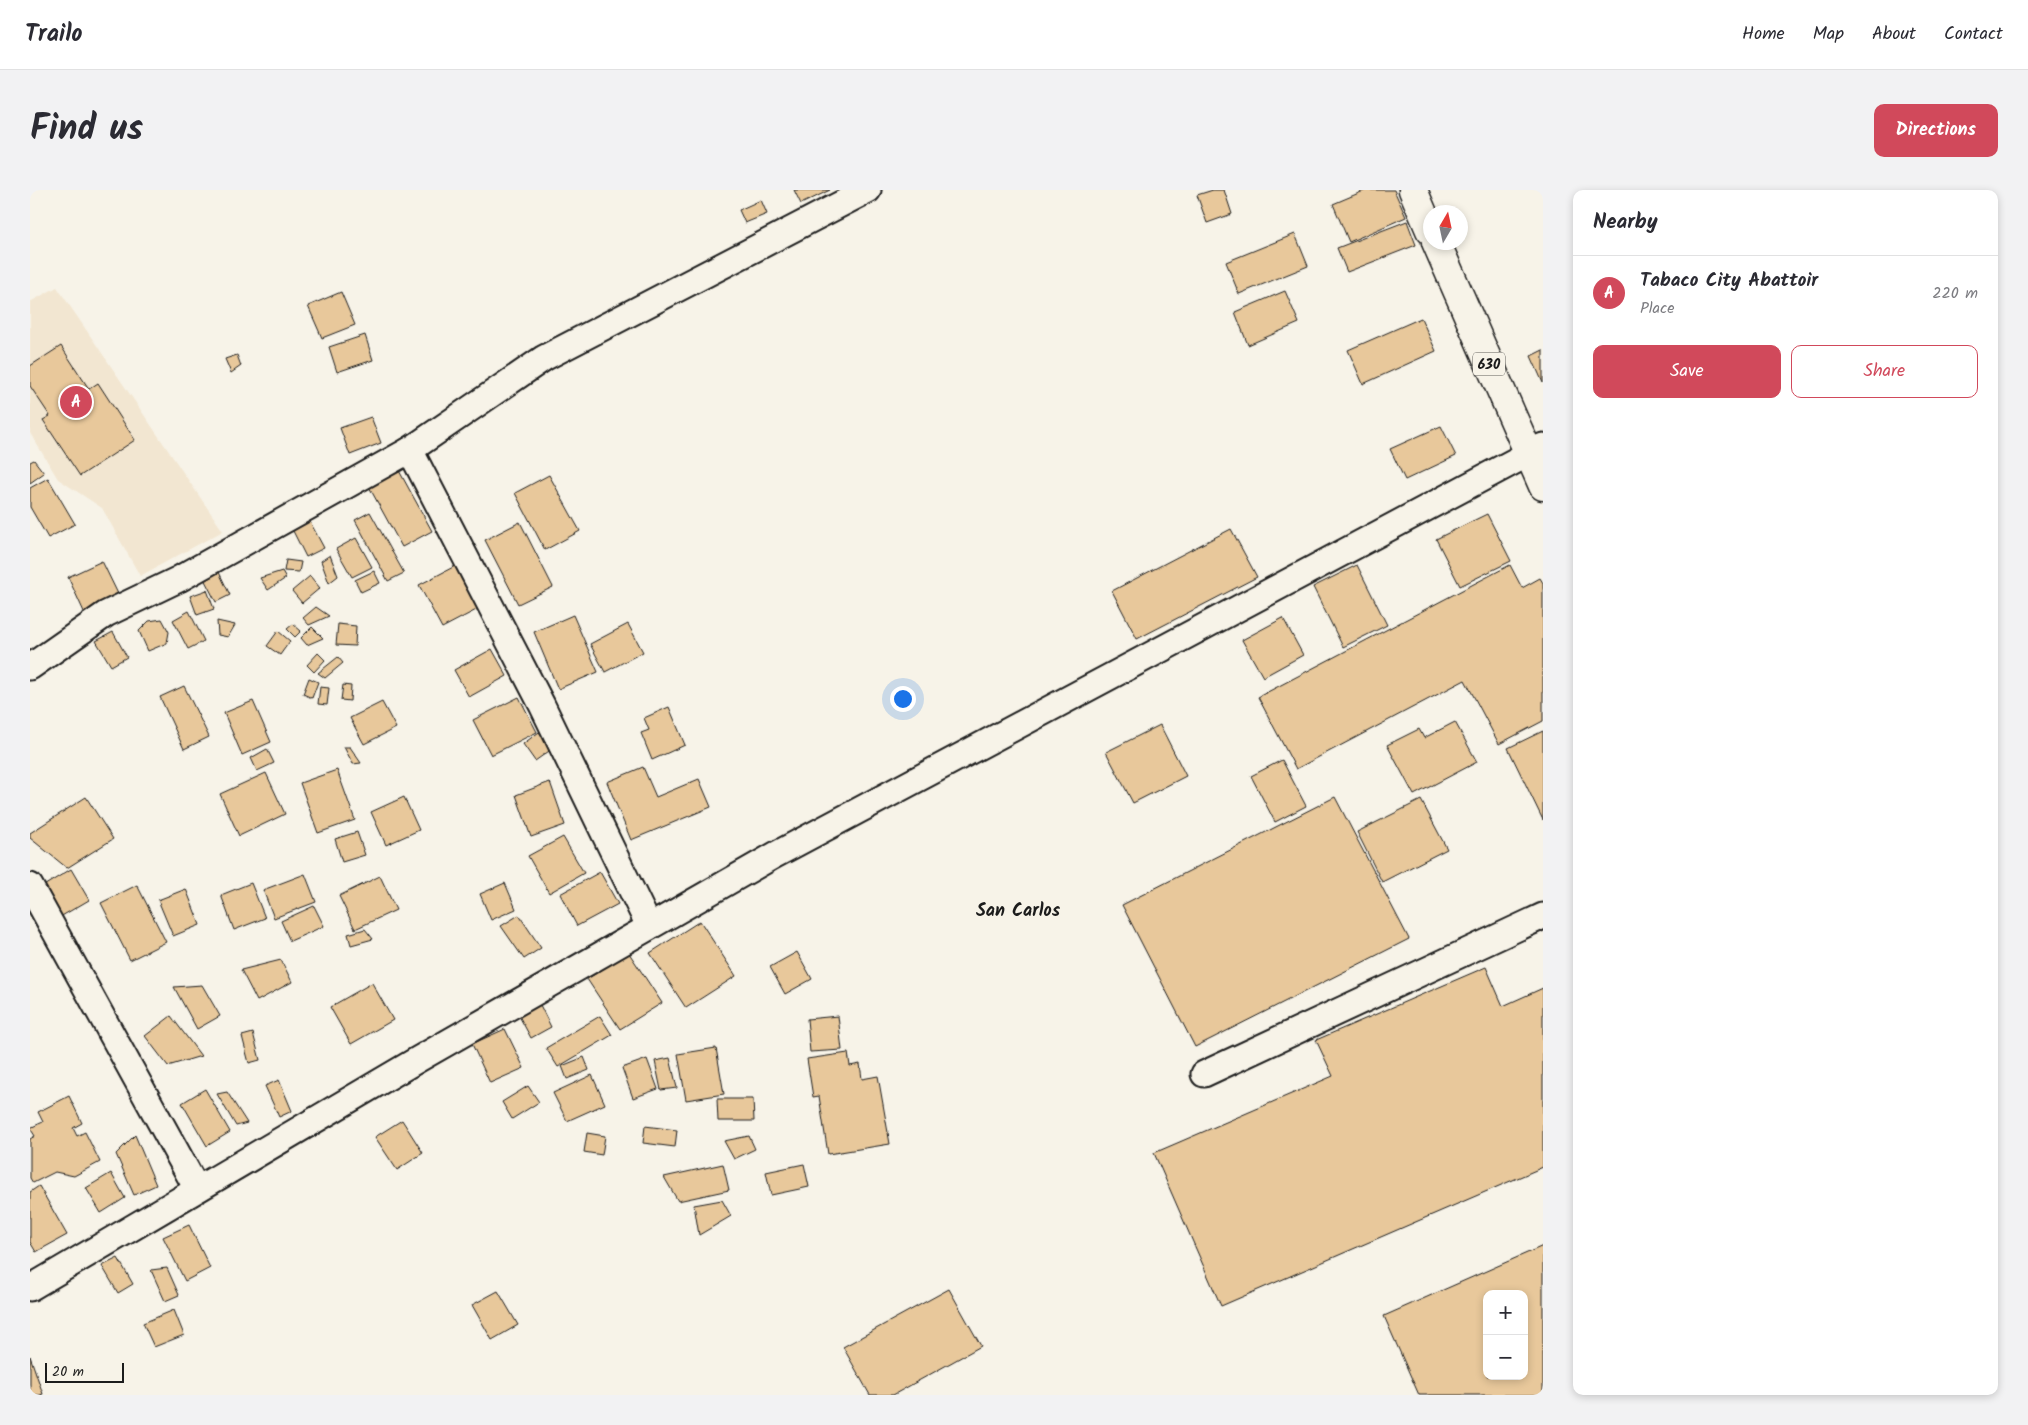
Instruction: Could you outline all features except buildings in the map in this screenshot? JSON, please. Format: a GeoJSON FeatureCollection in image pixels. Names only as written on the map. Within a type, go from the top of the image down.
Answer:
{"type":"FeatureCollection","features":[{"type":"Feature","properties":{"kind":"main road"},"geometry":{"type":"LineString","coordinates":[[1413,190],[1423,214]]}},
{"type":"Feature","properties":{"kind":"main road","name":"630"},"geometry":{"type":"LineString","coordinates":[[1440,250],[1536,451],[1543,486]]}},
{"type":"Feature","properties":{"kind":"street"},"geometry":{"type":"LineString","coordinates":[[30,667],[106,614],[179,579],[410,450],[544,358],[868,190]]}},
{"type":"Feature","properties":{"kind":"street"},"geometry":{"type":"LineString","coordinates":[[410,450],[542,705],[649,926]]}},
{"type":"Feature","properties":{"kind":"street"},"geometry":{"type":"LineString","coordinates":[[30,1288],[196,1189],[774,855],[1536,451]]}},
{"type":"Feature","properties":{"kind":"street"},"geometry":{"type":"LineString","coordinates":[[30,886],[196,1189]]}},
{"type":"Feature","properties":{"kind":"street"},"geometry":{"type":"LineString","coordinates":[[1204,1074],[1543,916]]}},
{"type":"Feature","properties":{"kind":"shaded area"},"geometry":{"type":"Polygon","coordinates":[[[57,287],[223,531],[140,576],[102,508],[58,479],[30,433],[30,302],[57,287]]]}},
{"type":"Feature","properties":{"kind":"place","name":"Tabaco City Abattoir"},"geometry":{"type":"Point","coordinates":[76,402]}},
{"type":"Feature","properties":{"kind":"district","name":"San Carlos"},"geometry":{"type":"Point","coordinates":[1018,910]}}]}
